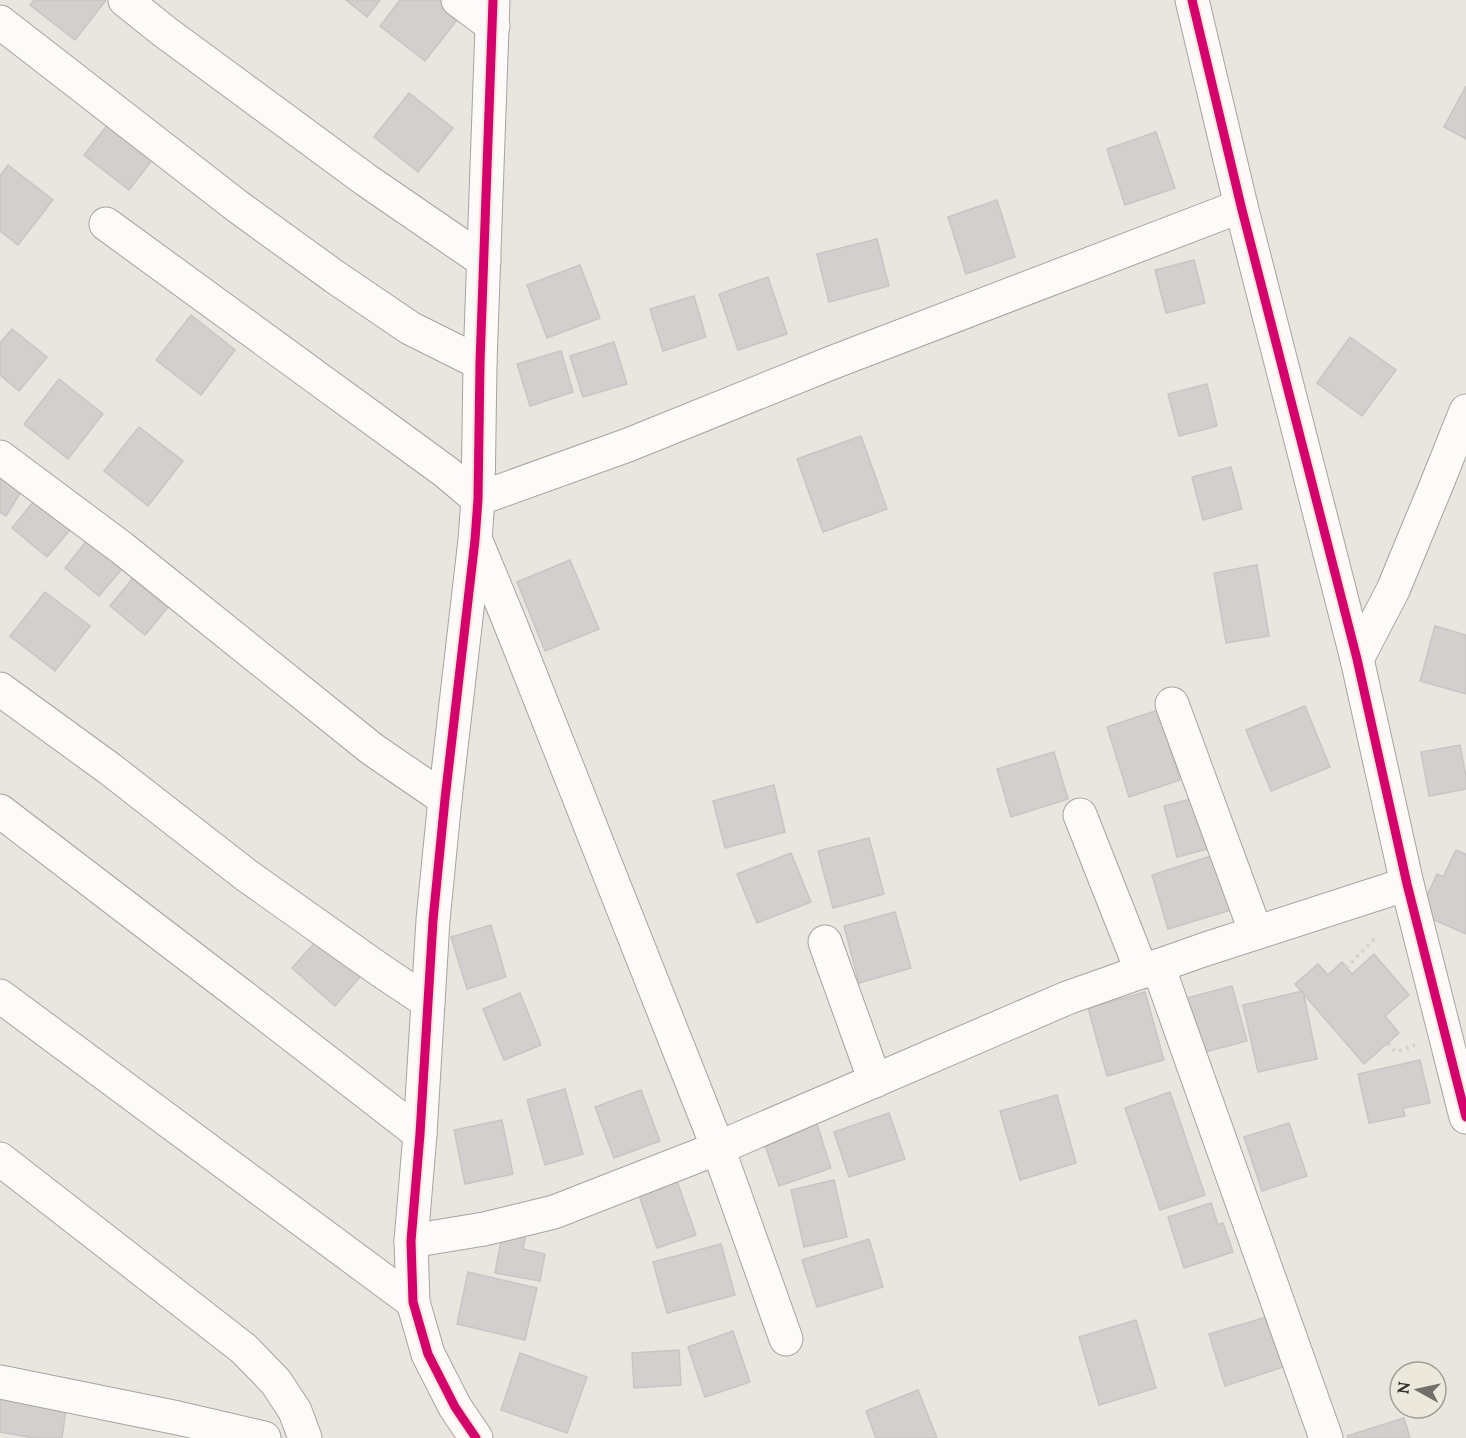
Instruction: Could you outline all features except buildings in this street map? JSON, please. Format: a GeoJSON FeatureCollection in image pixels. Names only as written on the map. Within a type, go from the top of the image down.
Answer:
{"type":"FeatureCollection","features":[{"type":"Feature","properties":{"kind":"street"},"geometry":{"type":"LineString","coordinates":[[125,0],[366,180],[484,261]]}},
{"type":"Feature","properties":{"kind":"street"},"geometry":{"type":"LineString","coordinates":[[458,0],[493,13],[480,363],[478,499],[433,920],[411,1242],[413,1302],[428,1354],[455,1407],[476,1438]]}},
{"type":"Feature","properties":{"kind":"street"},"geometry":{"type":"LineString","coordinates":[[1192,0],[1240,206],[1357,659],[1407,884],[1466,1117]]}},
{"type":"Feature","properties":{"kind":"street"},"geometry":{"type":"LineString","coordinates":[[0,22],[228,199],[335,277],[410,328],[480,363]]}},
{"type":"Feature","properties":{"kind":"street"},"geometry":{"type":"LineString","coordinates":[[478,499],[628,445],[820,368],[1240,206]]}},
{"type":"Feature","properties":{"kind":"street"},"geometry":{"type":"LineString","coordinates":[[106,224],[446,472],[478,499]]}},
{"type":"Feature","properties":{"kind":"street"},"geometry":{"type":"LineString","coordinates":[[1357,659],[1393,590],[1466,411]]}},
{"type":"Feature","properties":{"kind":"street"},"geometry":{"type":"LineString","coordinates":[[0,457],[122,549],[372,749],[445,799]]}},
{"type":"Feature","properties":{"kind":"street"},"geometry":{"type":"LineString","coordinates":[[475,540],[718,1148],[786,1339]]}},
{"type":"Feature","properties":{"kind":"street"},"geometry":{"type":"LineString","coordinates":[[0,689],[110,769],[246,875],[428,1002]]}},
{"type":"Feature","properties":{"kind":"street"},"geometry":{"type":"LineString","coordinates":[[1172,704],[1256,933]]}},
{"type":"Feature","properties":{"kind":"street"},"geometry":{"type":"LineString","coordinates":[[0,811],[420,1134]]}},
{"type":"Feature","properties":{"kind":"street"},"geometry":{"type":"LineString","coordinates":[[1080,815],[1150,969],[1326,1438]]}},
{"type":"Feature","properties":{"kind":"street"},"geometry":{"type":"LineString","coordinates":[[411,1242],[484,1229],[554,1212],[718,1148],[1067,998],[1407,884]]}},
{"type":"Feature","properties":{"kind":"street"},"geometry":{"type":"LineString","coordinates":[[825,942],[875,1081]]}},
{"type":"Feature","properties":{"kind":"street"},"geometry":{"type":"LineString","coordinates":[[0,996],[413,1302]]}},
{"type":"Feature","properties":{"kind":"street"},"geometry":{"type":"LineString","coordinates":[[0,1159],[244,1349],[276,1382],[295,1411],[305,1438]]}},
{"type":"Feature","properties":{"kind":"street"},"geometry":{"type":"LineString","coordinates":[[0,1382],[175,1428],[264,1438]]}},
{"type":"Feature","properties":{"kind":"path"},"geometry":{"type":"LineString","coordinates":[[1346,968],[1376,937]]}},
{"type":"Feature","properties":{"kind":"path"},"geometry":{"type":"LineString","coordinates":[[1388,1043],[1396,1052]]}},
{"type":"Feature","properties":{"kind":"cycle path"},"geometry":{"type":"LineString","coordinates":[[476,1438],[455,1407],[428,1354],[413,1302],[411,1241],[433,920],[478,499],[480,363],[493,0]]}},
{"type":"Feature","properties":{"kind":"cycle path"},"geometry":{"type":"LineString","coordinates":[[1192,0],[1241,206],[1357,659],[1407,884],[1466,1117]]}}]}
